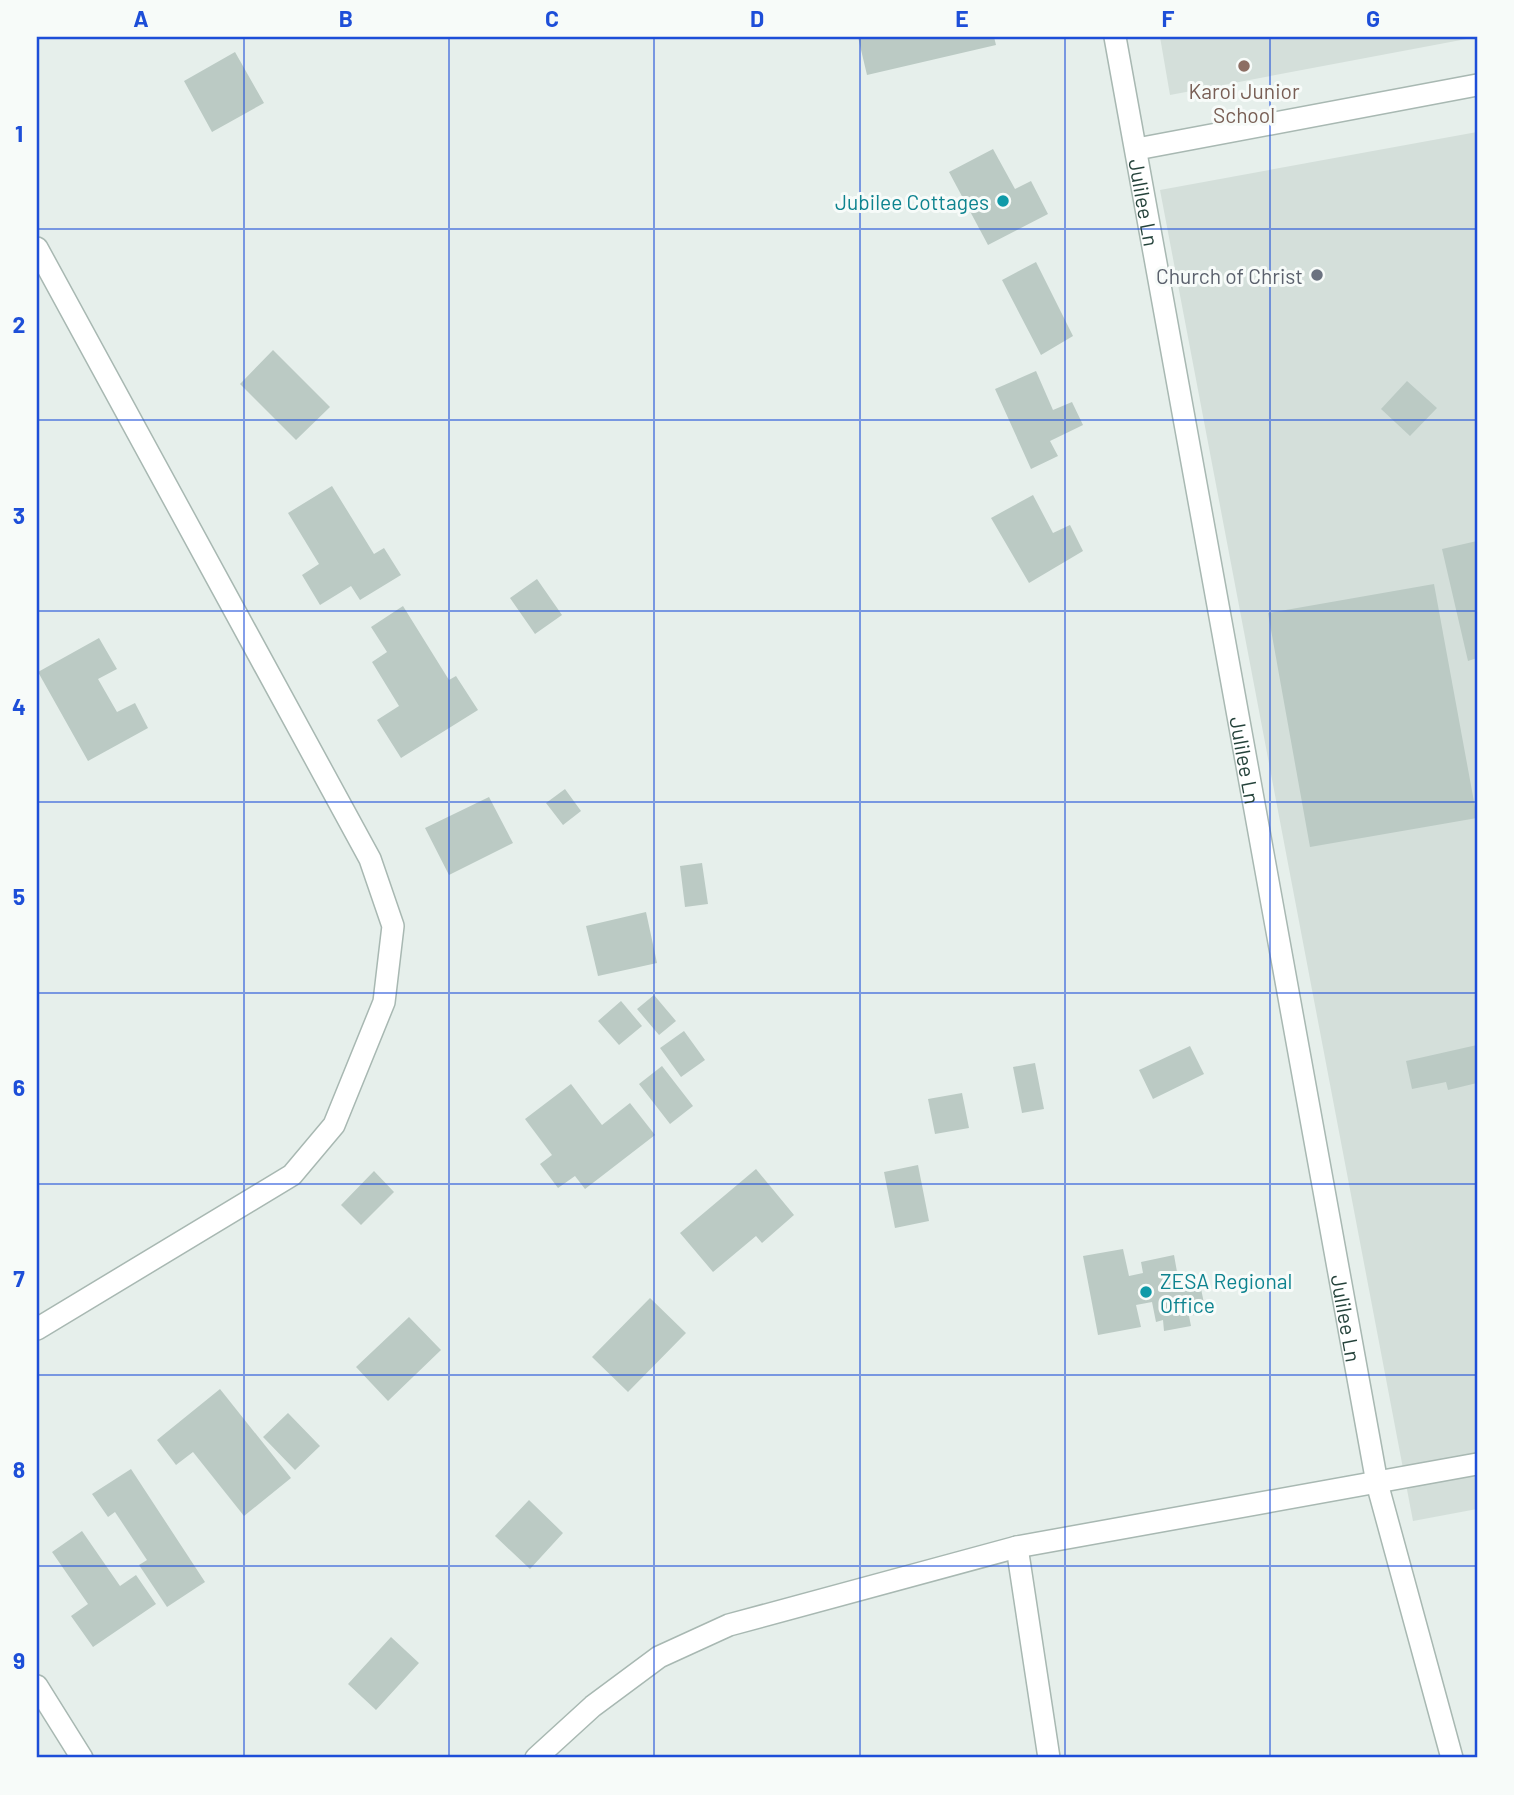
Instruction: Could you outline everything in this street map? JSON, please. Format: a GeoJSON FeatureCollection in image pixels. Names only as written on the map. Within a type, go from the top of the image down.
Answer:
{"type":"FeatureCollection","features":[{"type":"Feature","properties":{"kind":"street","name":"Julilee Ln"},"geometry":{"type":"LineString","coordinates":[[1115,37],[1377,1483],[1452,1758]]}},
{"type":"Feature","properties":{"kind":"street"},"geometry":{"type":"LineString","coordinates":[[1137,149],[1477,85]]}},
{"type":"Feature","properties":{"kind":"street"},"geometry":{"type":"LineString","coordinates":[[37,248],[370,859],[393,926],[384,1002],[334,1125],[292,1175],[37,1329]]}},
{"type":"Feature","properties":{"kind":"street"},"geometry":{"type":"LineString","coordinates":[[536,1758],[593,1706],[659,1657],[729,1625],[1017,1547],[1477,1464]]}},
{"type":"Feature","properties":{"kind":"street"},"geometry":{"type":"LineString","coordinates":[[1017,1547],[1049,1758]]}},
{"type":"Feature","properties":{"kind":"street"},"geometry":{"type":"LineString","coordinates":[[37,1686],[82,1758]]}},
{"type":"Feature","properties":{"kind":"shaded area","name":"Karoi Junior School"},"geometry":{"type":"Polygon","coordinates":[[[1160,37],[1477,37],[1170,95],[1160,37]]]}},
{"type":"Feature","properties":{"kind":"shaded area"},"geometry":{"type":"Polygon","coordinates":[[[1477,132],[1477,1509],[1413,1521],[1160,190],[1477,132]]]}},
{"type":"Feature","properties":{"kind":"building"},"geometry":{"type":"Polygon","coordinates":[[[858,37],[994,37],[996,45],[867,75],[858,37]]]}},
{"type":"Feature","properties":{"kind":"building"},"geometry":{"type":"Polygon","coordinates":[[[235,52],[264,103],[212,132],[184,81],[235,52]]]}},
{"type":"Feature","properties":{"kind":"building","name":"Jubilee Cottages"},"geometry":{"type":"Polygon","coordinates":[[[993,149],[1015,189],[1031,181],[1048,214],[988,245],[949,172],[993,149]]]}},
{"type":"Feature","properties":{"kind":"building"},"geometry":{"type":"Polygon","coordinates":[[[1036,262],[1073,336],[1041,355],[1002,280],[1036,262]]]}},
{"type":"Feature","properties":{"kind":"building"},"geometry":{"type":"Polygon","coordinates":[[[273,350],[330,407],[296,440],[240,384],[273,350]]]}},
{"type":"Feature","properties":{"kind":"building"},"geometry":{"type":"Polygon","coordinates":[[[1036,371],[1053,410],[1072,402],[1083,425],[1050,441],[1058,456],[1031,469],[995,389],[1036,371]]]}},
{"type":"Feature","properties":{"kind":"building"},"geometry":{"type":"Polygon","coordinates":[[[1407,381],[1437,408],[1410,436],[1381,409],[1407,381]]]}},
{"type":"Feature","properties":{"kind":"building"},"geometry":{"type":"Polygon","coordinates":[[[332,486],[374,554],[384,548],[401,575],[360,600],[351,586],[320,605],[302,575],[319,564],[288,513],[332,486]]]}},
{"type":"Feature","properties":{"kind":"building"},"geometry":{"type":"Polygon","coordinates":[[[1033,495],[1053,533],[1070,525],[1083,551],[1029,583],[991,518],[1033,495]]]}},
{"type":"Feature","properties":{"kind":"building"},"geometry":{"type":"Polygon","coordinates":[[[1477,541],[1477,658],[1468,661],[1442,549],[1477,541]]]}},
{"type":"Feature","properties":{"kind":"building"},"geometry":{"type":"Polygon","coordinates":[[[537,579],[562,615],[535,634],[510,598],[537,579]]]}},
{"type":"Feature","properties":{"kind":"building"},"geometry":{"type":"Polygon","coordinates":[[[1434,584],[1477,818],[1310,847],[1268,613],[1434,584]]]}},
{"type":"Feature","properties":{"kind":"building"},"geometry":{"type":"Polygon","coordinates":[[[403,606],[449,680],[456,676],[478,710],[401,758],[377,720],[399,706],[372,662],[387,652],[371,627],[403,606]]]}},
{"type":"Feature","properties":{"kind":"building"},"geometry":{"type":"Polygon","coordinates":[[[99,638],[117,669],[98,679],[117,712],[135,703],[148,728],[88,761],[38,672],[99,638]]]}},
{"type":"Feature","properties":{"kind":"building"},"geometry":{"type":"Polygon","coordinates":[[[565,789],[581,811],[563,825],[546,803],[565,789]]]}},
{"type":"Feature","properties":{"kind":"building"},"geometry":{"type":"Polygon","coordinates":[[[489,797],[513,843],[449,875],[425,828],[489,797]]]}},
{"type":"Feature","properties":{"kind":"building"},"geometry":{"type":"Polygon","coordinates":[[[702,863],[708,904],[685,907],[680,866],[702,863]]]}},
{"type":"Feature","properties":{"kind":"building"},"geometry":{"type":"Polygon","coordinates":[[[646,912],[657,963],[598,976],[586,926],[646,912]]]}},
{"type":"Feature","properties":{"kind":"building"},"geometry":{"type":"Polygon","coordinates":[[[654,995],[676,1021],[659,1035],[637,1009],[654,995]]]}},
{"type":"Feature","properties":{"kind":"building"},"geometry":{"type":"Polygon","coordinates":[[[621,1001],[642,1026],[619,1045],[598,1021],[621,1001]]]}},
{"type":"Feature","properties":{"kind":"building"},"geometry":{"type":"Polygon","coordinates":[[[684,1031],[705,1060],[681,1077],[660,1048],[684,1031]]]}},
{"type":"Feature","properties":{"kind":"building"},"geometry":{"type":"Polygon","coordinates":[[[1477,1045],[1477,1083],[1448,1090],[1446,1082],[1412,1089],[1406,1061],[1477,1045]]]}},
{"type":"Feature","properties":{"kind":"building"},"geometry":{"type":"Polygon","coordinates":[[[1190,1046],[1204,1074],[1153,1099],[1139,1070],[1190,1046]]]}},
{"type":"Feature","properties":{"kind":"building"},"geometry":{"type":"Polygon","coordinates":[[[1035,1063],[1044,1109],[1022,1113],[1013,1067],[1035,1063]]]}},
{"type":"Feature","properties":{"kind":"building"},"geometry":{"type":"Polygon","coordinates":[[[662,1066],[693,1106],[670,1124],[639,1084],[662,1066]]]}},
{"type":"Feature","properties":{"kind":"building"},"geometry":{"type":"Polygon","coordinates":[[[571,1084],[602,1125],[630,1103],[655,1135],[585,1189],[575,1176],[558,1188],[540,1164],[552,1155],[525,1119],[571,1084]]]}},
{"type":"Feature","properties":{"kind":"building"},"geometry":{"type":"Polygon","coordinates":[[[962,1093],[969,1128],[935,1134],[928,1099],[962,1093]]]}},
{"type":"Feature","properties":{"kind":"building"},"geometry":{"type":"Polygon","coordinates":[[[918,1165],[929,1221],[895,1228],[884,1172],[918,1165]]]}},
{"type":"Feature","properties":{"kind":"building"},"geometry":{"type":"Polygon","coordinates":[[[756,1169],[794,1215],[762,1243],[756,1236],[713,1272],[680,1233],[756,1169]]]}},
{"type":"Feature","properties":{"kind":"building"},"geometry":{"type":"Polygon","coordinates":[[[374,1171],[394,1192],[361,1225],[341,1205],[374,1171]]]}},
{"type":"Feature","properties":{"kind":"building","name":"ZESA Regional Office"},"geometry":{"type":"Polygon","coordinates":[[[1123,1249],[1129,1276],[1143,1273],[1141,1262],[1174,1255],[1179,1283],[1199,1279],[1206,1313],[1189,1316],[1191,1326],[1164,1331],[1163,1320],[1156,1322],[1152,1302],[1136,1305],[1141,1327],[1098,1335],[1083,1256],[1123,1249]]]}},
{"type":"Feature","properties":{"kind":"building"},"geometry":{"type":"Polygon","coordinates":[[[650,1298],[686,1333],[628,1392],[592,1357],[650,1298]]]}},
{"type":"Feature","properties":{"kind":"building"},"geometry":{"type":"Polygon","coordinates":[[[409,1317],[441,1350],[388,1401],[356,1367],[409,1317]]]}},
{"type":"Feature","properties":{"kind":"building"},"geometry":{"type":"Polygon","coordinates":[[[220,1389],[291,1478],[244,1516],[193,1452],[176,1465],[157,1440],[220,1389]]]}},
{"type":"Feature","properties":{"kind":"building"},"geometry":{"type":"Polygon","coordinates":[[[288,1413],[320,1446],[295,1470],[263,1437],[288,1413]]]}},
{"type":"Feature","properties":{"kind":"building"},"geometry":{"type":"Polygon","coordinates":[[[131,1469],[205,1582],[167,1607],[139,1565],[147,1560],[115,1512],[108,1517],[92,1494],[131,1469]]]}},
{"type":"Feature","properties":{"kind":"building"},"geometry":{"type":"Polygon","coordinates":[[[529,1500],[563,1533],[530,1569],[495,1536],[529,1500]]]}},
{"type":"Feature","properties":{"kind":"building"},"geometry":{"type":"Polygon","coordinates":[[[82,1531],[120,1586],[136,1575],[156,1604],[93,1647],[71,1616],[88,1604],[52,1552],[82,1531]]]}},
{"type":"Feature","properties":{"kind":"building"},"geometry":{"type":"Polygon","coordinates":[[[391,1637],[419,1663],[376,1710],[348,1684],[391,1637]]]}},
{"type":"Feature","properties":{"kind":"place","name":"Karoi Junior School"},"geometry":{"type":"Point","coordinates":[1244,66]}},
{"type":"Feature","properties":{"kind":"place","name":"Jubilee Cottages"},"geometry":{"type":"Point","coordinates":[1003,201]}},
{"type":"Feature","properties":{"kind":"place","name":"Church of Christ"},"geometry":{"type":"Point","coordinates":[1317,275]}},
{"type":"Feature","properties":{"kind":"place","name":"ZESA Regional Office"},"geometry":{"type":"Point","coordinates":[1146,1292]}}]}
